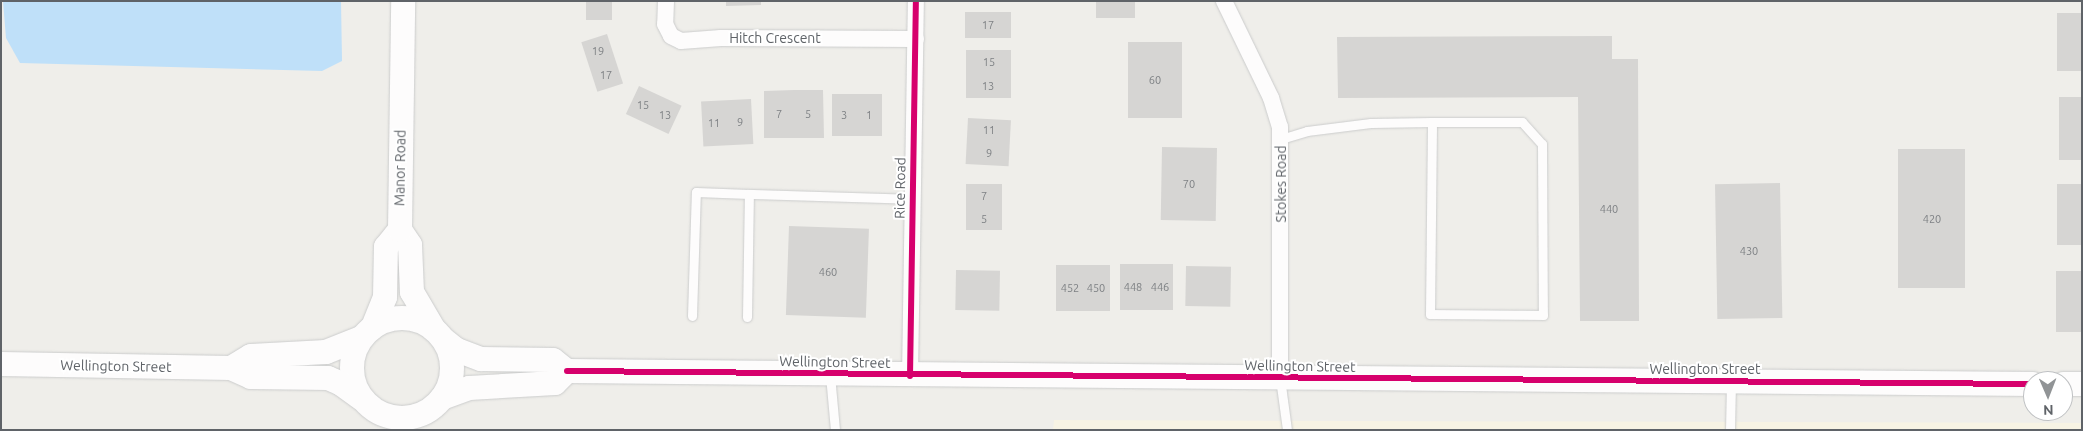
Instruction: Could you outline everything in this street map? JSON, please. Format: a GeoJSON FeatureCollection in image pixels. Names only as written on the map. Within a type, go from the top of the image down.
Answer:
{"type":"FeatureCollection","features":[{"type":"Feature","properties":{"kind":"street","name":"Manor Road"},"geometry":{"type":"LineString","coordinates":[[400,230],[403,1]]}},
{"type":"Feature","properties":{"kind":"street","name":"Hitch Crescent"},"geometry":{"type":"LineString","coordinates":[[666,1],[665,24],[671,36],[681,41],[721,38],[916,39]]}},
{"type":"Feature","properties":{"kind":"street","name":"Rice Road"},"geometry":{"type":"LineString","coordinates":[[910,376],[916,1]]}},
{"type":"Feature","properties":{"kind":"street","name":"Stokes Road"},"geometry":{"type":"LineString","coordinates":[[1224,1],[1271,98],[1281,139],[1280,378]]}},
{"type":"Feature","properties":{"kind":"street"},"geometry":{"type":"LineString","coordinates":[[384,430],[354,384],[351,368],[384,297],[386,247],[400,230],[410,245],[412,292],[450,354],[452,370],[437,403],[417,430]]}},
{"type":"Feature","properties":{"kind":"street"},"geometry":{"type":"LineString","coordinates":[[231,368],[251,356],[326,352],[367,333],[387,320],[403,318],[419,320],[438,334]]}},
{"type":"Feature","properties":{"kind":"street","name":"Wellington Street"},"geometry":{"type":"LineString","coordinates":[[438,334],[457,350],[481,359],[553,360],[567,371],[910,376],[2023,384]]}},
{"type":"Feature","properties":{"kind":"street","name":"Wellington Street"},"geometry":{"type":"LineString","coordinates":[[1,364],[231,368],[251,377],[328,378],[340,383],[367,404]]}},
{"type":"Feature","properties":{"kind":"street"},"geometry":{"type":"LineString","coordinates":[[367,404],[388,416],[404,418],[469,388],[555,384],[567,371]]}},
{"type":"Feature","properties":{"kind":"lane"},"geometry":{"type":"LineString","coordinates":[[1281,139],[1307,131],[1371,123],[1432,122],[1522,122],[1542,144],[1543,315],[1430,314],[1432,122]]}},
{"type":"Feature","properties":{"kind":"lane"},"geometry":{"type":"LineString","coordinates":[[692,316],[696,192],[912,199]]}},
{"type":"Feature","properties":{"kind":"lane"},"geometry":{"type":"LineString","coordinates":[[747,317],[749,194]]}},
{"type":"Feature","properties":{"kind":"lane"},"geometry":{"type":"LineString","coordinates":[[830,374],[834,430]]}},
{"type":"Feature","properties":{"kind":"lane"},"geometry":{"type":"LineString","coordinates":[[1280,378],[1287,430]]}},
{"type":"Feature","properties":{"kind":"lane"},"geometry":{"type":"LineString","coordinates":[[1730,430],[1731,382]]}},
{"type":"Feature","properties":{"kind":"shaded area"},"geometry":{"type":"Polygon","coordinates":[[[1054,420],[2082,423],[2082,430],[1053,430],[1054,420]]]}},
{"type":"Feature","properties":{"kind":"water"},"geometry":{"type":"Polygon","coordinates":[[[3,1],[341,1],[342,61],[322,71],[20,63],[6,38],[3,1]]]}},
{"type":"Feature","properties":{"kind":"building"},"geometry":{"type":"Polygon","coordinates":[[[586,1],[612,1],[612,20],[586,20],[586,1]]]}},
{"type":"Feature","properties":{"kind":"building"},"geometry":{"type":"Polygon","coordinates":[[[726,1],[761,1],[761,5],[726,6],[726,1]]]}},
{"type":"Feature","properties":{"kind":"building"},"geometry":{"type":"Polygon","coordinates":[[[1096,1],[1135,1],[1135,18],[1096,18],[1096,1]]]}},
{"type":"Feature","properties":{"kind":"building"},"geometry":{"type":"Polygon","coordinates":[[[965,12],[1011,12],[1011,38],[965,38],[965,12]]]}},
{"type":"Feature","properties":{"kind":"building"},"geometry":{"type":"Polygon","coordinates":[[[2057,13],[2082,13],[2082,71],[2057,71],[2057,13]]]}},
{"type":"Feature","properties":{"kind":"building"},"geometry":{"type":"Polygon","coordinates":[[[607,34],[623,83],[597,92],[581,42],[607,34]]]}},
{"type":"Feature","properties":{"kind":"building"},"geometry":{"type":"Polygon","coordinates":[[[1612,36],[1612,59],[1638,59],[1639,321],[1580,321],[1578,97],[1338,98],[1337,37],[1612,36]]]}},
{"type":"Feature","properties":{"kind":"building"},"geometry":{"type":"Polygon","coordinates":[[[1128,42],[1182,42],[1182,118],[1128,118],[1128,42]]]}},
{"type":"Feature","properties":{"kind":"building"},"geometry":{"type":"Polygon","coordinates":[[[966,50],[1011,50],[1011,98],[966,98],[966,50]]]}},
{"type":"Feature","properties":{"kind":"building"},"geometry":{"type":"Polygon","coordinates":[[[639,86],[682,106],[668,134],[626,114],[639,86]]]}},
{"type":"Feature","properties":{"kind":"building"},"geometry":{"type":"Polygon","coordinates":[[[823,90],[824,138],[764,138],[764,91],[823,90]]]}},
{"type":"Feature","properties":{"kind":"building"},"geometry":{"type":"Polygon","coordinates":[[[832,94],[882,94],[882,136],[832,136],[832,94]]]}},
{"type":"Feature","properties":{"kind":"building"},"geometry":{"type":"Polygon","coordinates":[[[2059,97],[2082,97],[2082,160],[2059,160],[2059,97]]]}},
{"type":"Feature","properties":{"kind":"building"},"geometry":{"type":"Polygon","coordinates":[[[751,99],[753,144],[703,147],[701,102],[751,99]]]}},
{"type":"Feature","properties":{"kind":"building"},"geometry":{"type":"Polygon","coordinates":[[[968,118],[1011,120],[1009,166],[966,164],[968,118]]]}},
{"type":"Feature","properties":{"kind":"building"},"geometry":{"type":"Polygon","coordinates":[[[1162,147],[1217,148],[1216,221],[1161,220],[1162,147]]]}},
{"type":"Feature","properties":{"kind":"building"},"geometry":{"type":"Polygon","coordinates":[[[1898,149],[1965,149],[1965,288],[1898,288],[1898,149]]]}},
{"type":"Feature","properties":{"kind":"building"},"geometry":{"type":"Polygon","coordinates":[[[1780,183],[1782,318],[1717,319],[1715,184],[1780,183]]]}},
{"type":"Feature","properties":{"kind":"building"},"geometry":{"type":"Polygon","coordinates":[[[966,184],[1002,184],[1002,230],[966,230],[966,184]]]}},
{"type":"Feature","properties":{"kind":"building"},"geometry":{"type":"Polygon","coordinates":[[[2057,184],[2082,184],[2082,245],[2057,245],[2057,184]]]}},
{"type":"Feature","properties":{"kind":"building"},"geometry":{"type":"Polygon","coordinates":[[[789,226],[869,229],[866,318],[786,315],[789,226]]]}},
{"type":"Feature","properties":{"kind":"building"},"geometry":{"type":"Polygon","coordinates":[[[1120,264],[1173,264],[1173,310],[1120,310],[1120,264]]]}},
{"type":"Feature","properties":{"kind":"building"},"geometry":{"type":"Polygon","coordinates":[[[1056,265],[1110,265],[1110,311],[1056,311],[1056,265]]]}},
{"type":"Feature","properties":{"kind":"building"},"geometry":{"type":"Polygon","coordinates":[[[1186,266],[1231,267],[1230,307],[1185,306],[1186,266]]]}},
{"type":"Feature","properties":{"kind":"building"},"geometry":{"type":"Polygon","coordinates":[[[956,270],[1000,271],[999,311],[955,310],[956,270]]]}},
{"type":"Feature","properties":{"kind":"building"},"geometry":{"type":"Polygon","coordinates":[[[2056,271],[2082,271],[2082,332],[2056,332],[2056,271]]]}},
{"type":"Feature","properties":{"kind":"cycle path"},"geometry":{"type":"LineString","coordinates":[[910,376],[916,1]]}},
{"type":"Feature","properties":{"kind":"cycle path"},"geometry":{"type":"LineString","coordinates":[[567,371],[2023,384]]}}]}
